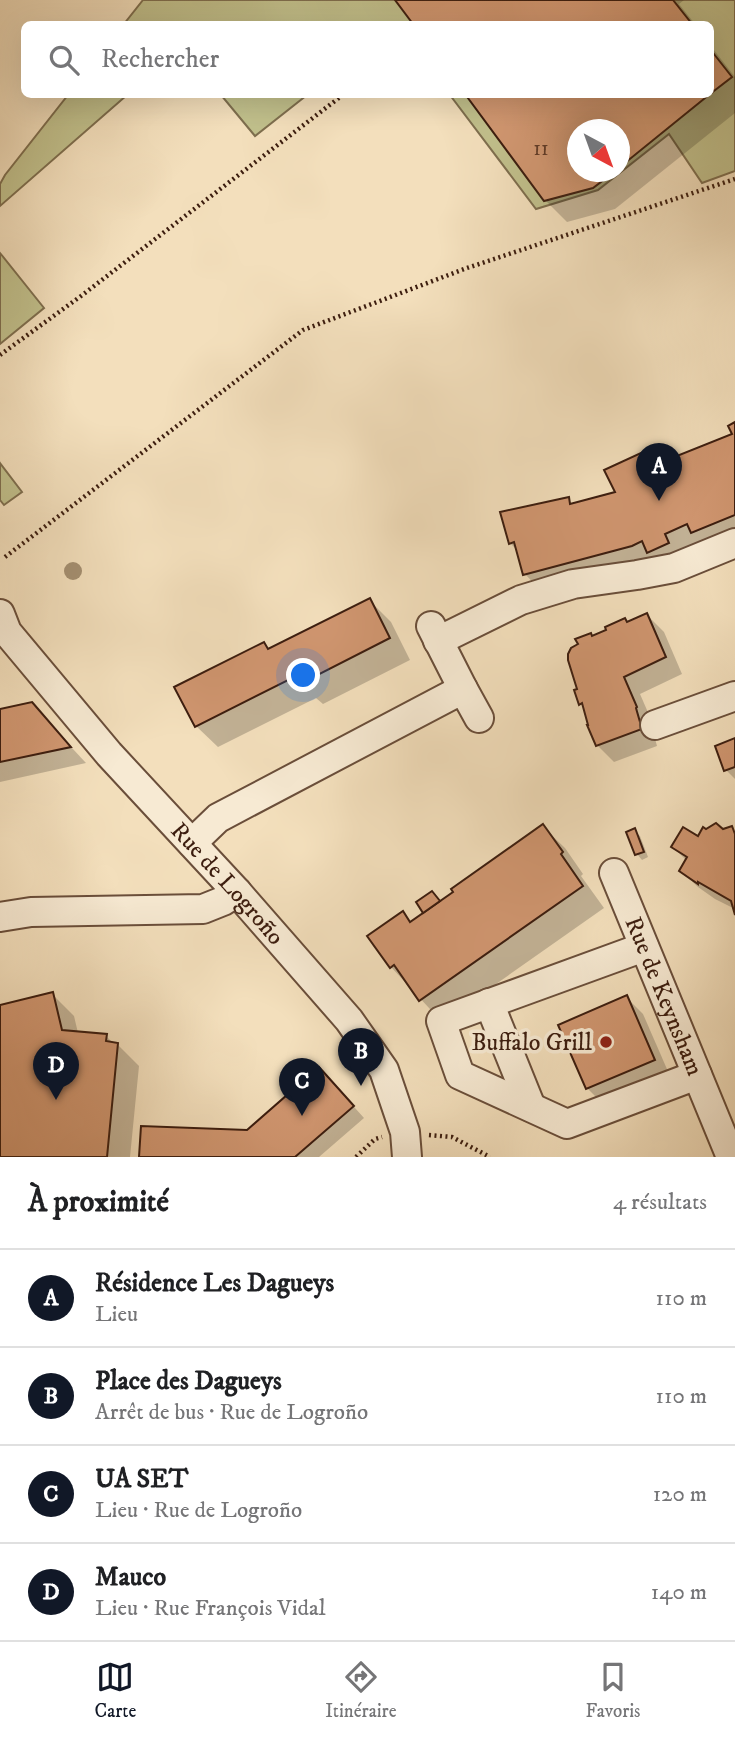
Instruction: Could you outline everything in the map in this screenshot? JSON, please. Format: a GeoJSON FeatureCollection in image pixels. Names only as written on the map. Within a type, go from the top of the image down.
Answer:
{"type":"FeatureCollection","features":[{"type":"Feature","properties":{"kind":"street"},"geometry":{"type":"LineString","coordinates":[[479,718],[434,633],[521,600],[573,584],[674,568],[735,543]]}},
{"type":"Feature","properties":{"kind":"street","name":"Rue de Logroño"},"geometry":{"type":"LineString","coordinates":[[2,625],[109,754],[237,892],[349,1020],[384,1070],[405,1132],[407,1157]]}},
{"type":"Feature","properties":{"kind":"street"},"geometry":{"type":"LineString","coordinates":[[192,843],[218,818],[463,689]]}},
{"type":"Feature","properties":{"kind":"street"},"geometry":{"type":"LineString","coordinates":[[655,725],[735,696]]}},
{"type":"Feature","properties":{"kind":"street","name":"Rue de Keynsham"},"geometry":{"type":"LineString","coordinates":[[614,873],[731,1157]]}},
{"type":"Feature","properties":{"kind":"street"},"geometry":{"type":"LineString","coordinates":[[0,917],[31,912],[203,909],[237,892]]}},
{"type":"Feature","properties":{"kind":"street"},"geometry":{"type":"LineString","coordinates":[[644,947],[441,1021],[460,1075],[567,1124],[697,1075]]}},
{"type":"Feature","properties":{"kind":"street"},"geometry":{"type":"LineString","coordinates":[[489,1003],[531,1107]]}},
{"type":"Feature","properties":{"kind":"path"},"geometry":{"type":"LineString","coordinates":[[0,355],[339,98]]}},
{"type":"Feature","properties":{"kind":"path"},"geometry":{"type":"LineString","coordinates":[[5,557],[303,330],[467,268],[735,179]]}},
{"type":"Feature","properties":{"kind":"shaded area"},"geometry":{"type":"Polygon","coordinates":[[[143,0],[735,0],[735,171],[702,183],[669,134],[630,165],[630,119],[567,119],[567,182],[608,182],[598,190],[536,209],[452,98],[714,98],[714,21],[126,21],[143,0]]]}},
{"type":"Feature","properties":{"kind":"shaded area"},"geometry":{"type":"Polygon","coordinates":[[[66,98],[124,98],[0,206],[0,184],[66,98]]]}},
{"type":"Feature","properties":{"kind":"shaded area"},"geometry":{"type":"Polygon","coordinates":[[[223,98],[303,98],[255,136],[223,98]]]}},
{"type":"Feature","properties":{"kind":"shaded area"},"geometry":{"type":"Polygon","coordinates":[[[0,253],[44,308],[0,344],[0,253]]]}},
{"type":"Feature","properties":{"kind":"shaded area"},"geometry":{"type":"Polygon","coordinates":[[[0,463],[22,492],[4,505],[0,500],[0,463]]]}},
{"type":"Feature","properties":{"kind":"building"},"geometry":{"type":"Polygon","coordinates":[[[395,0],[673,0],[690,21],[411,21],[395,0]]]}},
{"type":"Feature","properties":{"kind":"building"},"geometry":{"type":"Polygon","coordinates":[[[714,54],[732,77],[714,91],[714,54]]]}},
{"type":"Feature","properties":{"kind":"building"},"geometry":{"type":"Polygon","coordinates":[[[468,98],[705,98],[630,159],[630,119],[567,119],[567,182],[601,182],[593,188],[544,201],[468,98]]]}},
{"type":"Feature","properties":{"kind":"building"},"geometry":{"type":"Polygon","coordinates":[[[735,422],[735,515],[691,533],[687,524],[665,534],[669,543],[647,553],[642,541],[523,575],[514,542],[509,544],[500,512],[569,497],[570,504],[615,492],[604,470],[656,446],[662,462],[732,434],[728,426],[735,422]]]}},
{"type":"Feature","properties":{"kind":"building"},"geometry":{"type":"Polygon","coordinates":[[[370,598],[390,638],[300,684],[296,676],[195,727],[174,687],[264,642],[268,649],[370,598]]]}},
{"type":"Feature","properties":{"kind":"building"},"geometry":{"type":"Polygon","coordinates":[[[647,613],[666,657],[624,677],[637,707],[642,729],[596,746],[582,703],[579,705],[574,690],[577,689],[568,654],[571,648],[578,644],[575,639],[591,633],[592,636],[625,618],[627,622],[647,613]]]}},
{"type":"Feature","properties":{"kind":"building"},"geometry":{"type":"Polygon","coordinates":[[[32,702],[71,747],[0,762],[0,709],[32,702]]]}},
{"type":"Feature","properties":{"kind":"building"},"geometry":{"type":"Polygon","coordinates":[[[735,738],[735,767],[724,771],[715,746],[735,738]]]}},
{"type":"Feature","properties":{"kind":"building"},"geometry":{"type":"Polygon","coordinates":[[[716,823],[723,829],[732,826],[735,834],[735,915],[731,901],[679,871],[687,857],[671,847],[683,827],[698,836],[703,827],[706,829],[716,823]]]}},
{"type":"Feature","properties":{"kind":"building"},"geometry":{"type":"Polygon","coordinates":[[[543,824],[583,886],[419,1001],[394,965],[390,968],[367,936],[403,911],[410,922],[453,892],[451,889],[543,824]]]}},
{"type":"Feature","properties":{"kind":"building"},"geometry":{"type":"Polygon","coordinates":[[[635,828],[644,852],[635,855],[626,832],[635,828]]]}},
{"type":"Feature","properties":{"kind":"building"},"geometry":{"type":"Polygon","coordinates":[[[432,891],[440,901],[423,913],[416,902],[432,891]]]}},
{"type":"Feature","properties":{"kind":"building"},"geometry":{"type":"Polygon","coordinates":[[[53,992],[62,1030],[107,1034],[106,1041],[118,1043],[107,1157],[0,1157],[0,1005],[53,992]]]}},
{"type":"Feature","properties":{"kind":"building","name":"Buffalo Grill"},"geometry":{"type":"Polygon","coordinates":[[[627,995],[655,1060],[586,1089],[558,1025],[627,995]]]}},
{"type":"Feature","properties":{"kind":"building"},"geometry":{"type":"Polygon","coordinates":[[[319,1067],[354,1106],[295,1157],[139,1157],[141,1126],[247,1130],[319,1067]]]}},
{"type":"Feature","properties":{"kind":"place","name":"Résidence Les Dagueys"},"geometry":{"type":"Point","coordinates":[659,501]}},
{"type":"Feature","properties":{"kind":"place","name":"Buffalo Grill"},"geometry":{"type":"Point","coordinates":[606,1042]}},
{"type":"Feature","properties":{"kind":"place","name":"Place des Dagueys"},"geometry":{"type":"Point","coordinates":[361,1086]}},
{"type":"Feature","properties":{"kind":"place","name":"Mauco"},"geometry":{"type":"Point","coordinates":[56,1100]}},
{"type":"Feature","properties":{"kind":"place","name":"UA SET"},"geometry":{"type":"Point","coordinates":[302,1116]}}]}
